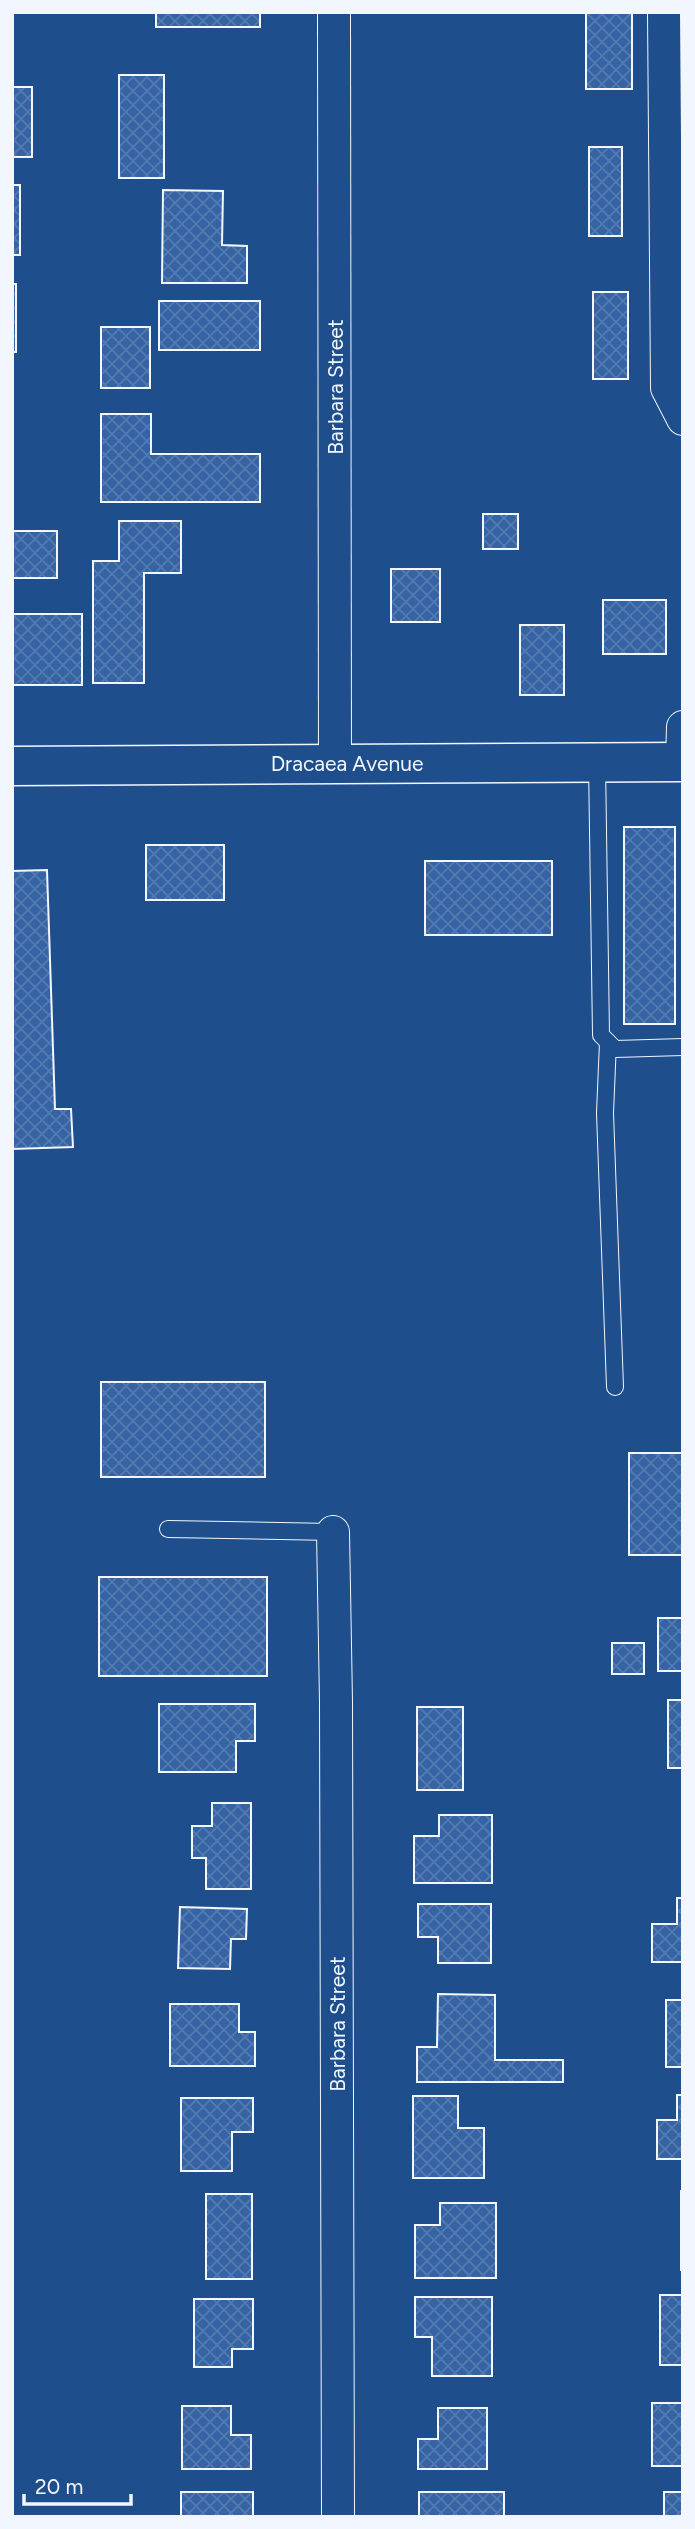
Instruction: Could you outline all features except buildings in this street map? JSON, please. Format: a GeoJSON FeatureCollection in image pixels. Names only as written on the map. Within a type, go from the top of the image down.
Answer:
{"type":"FeatureCollection","features":[{"type":"Feature","properties":{"kind":"street","name":"Barbara Street"},"geometry":{"type":"LineString","coordinates":[[334,12],[335,762]]}},
{"type":"Feature","properties":{"kind":"street"},"geometry":{"type":"LineString","coordinates":[[664,12],[667,388],[683,419]]}},
{"type":"Feature","properties":{"kind":"street","name":"Dracaea Avenue"},"geometry":{"type":"LineString","coordinates":[[12,766],[597,762],[682,750]]}},
{"type":"Feature","properties":{"kind":"street","name":"Barbara Street"},"geometry":{"type":"LineString","coordinates":[[333,1532],[337,1716],[338,2517]]}},
{"type":"Feature","properties":{"kind":"lane"},"geometry":{"type":"LineString","coordinates":[[597,762],[601,1035],[615,1049],[683,1047]]}},
{"type":"Feature","properties":{"kind":"lane"},"geometry":{"type":"LineString","coordinates":[[608,1042],[605,1113],[615,1387]]}},
{"type":"Feature","properties":{"kind":"lane"},"geometry":{"type":"LineString","coordinates":[[168,1529],[333,1532]]}}]}
